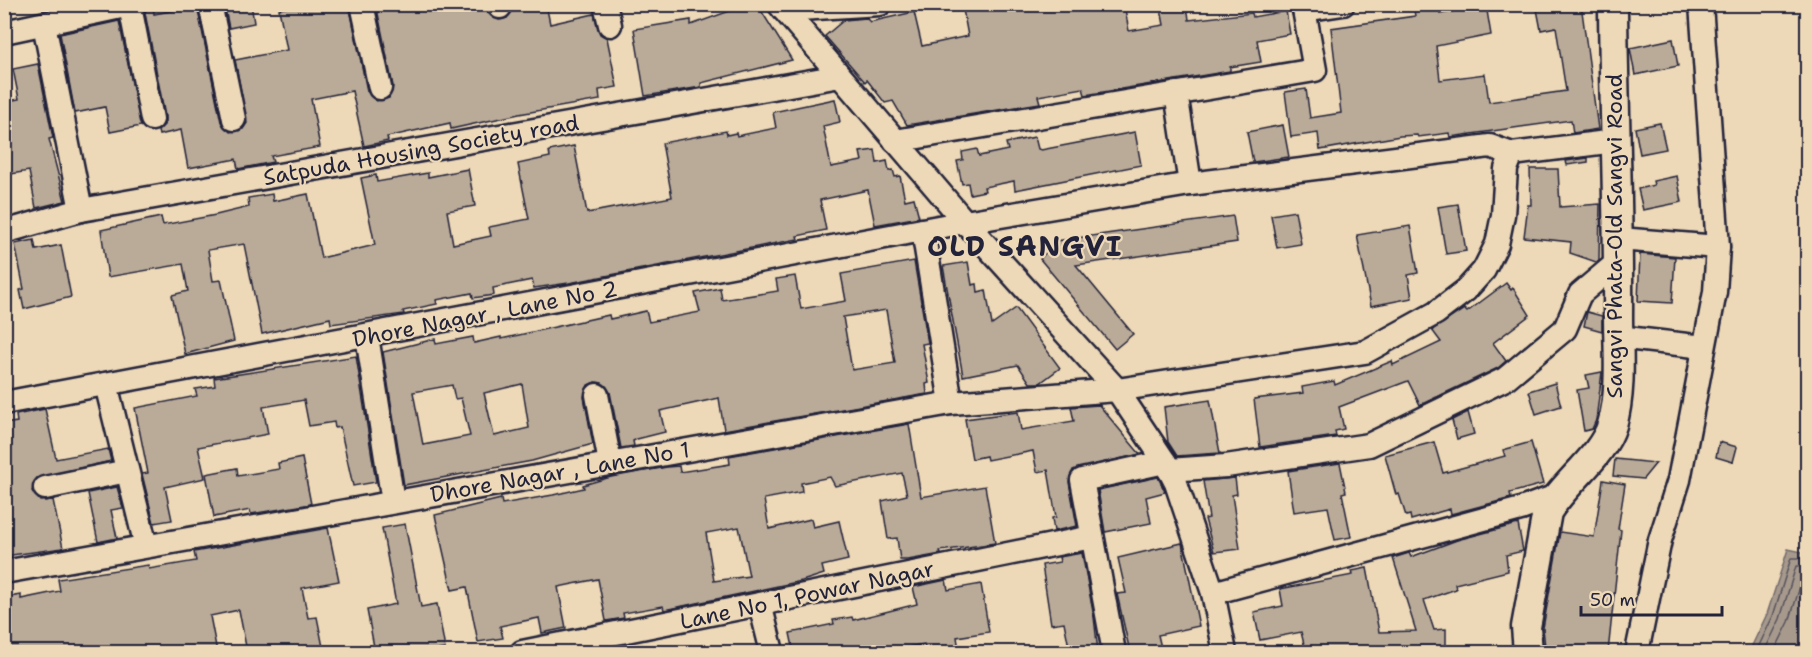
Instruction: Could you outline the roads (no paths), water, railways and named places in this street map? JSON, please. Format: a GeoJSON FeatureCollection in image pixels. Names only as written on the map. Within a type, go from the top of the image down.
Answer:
{"type":"FeatureCollection","features":[{"type":"Feature","properties":{"kind":"main road","name":"Sangvi Phata-Old Sangvi Road"},"geometry":{"type":"LineString","coordinates":[[1528,652],[1526,627],[1547,512],[1556,496],[1606,440],[1612,424],[1617,396],[1619,250],[1615,141],[1615,6]]}},
{"type":"Feature","properties":{"kind":"street"},"geometry":{"type":"LineString","coordinates":[[210,4],[234,119]]}},
{"type":"Feature","properties":{"kind":"street"},"geometry":{"type":"LineString","coordinates":[[363,4],[380,88]]}},
{"type":"Feature","properties":{"kind":"street"},"geometry":{"type":"LineString","coordinates":[[782,8],[880,4]]}},
{"type":"Feature","properties":{"kind":"street"},"geometry":{"type":"LineString","coordinates":[[895,141],[1315,70],[1303,7],[1343,4]]}},
{"type":"Feature","properties":{"kind":"street"},"geometry":{"type":"LineString","coordinates":[[1637,652],[1660,540],[1679,480],[1715,292],[1718,247],[1701,4]]}},
{"type":"Feature","properties":{"kind":"street"},"geometry":{"type":"LineString","coordinates":[[4,32],[132,5],[152,119]]}},
{"type":"Feature","properties":{"kind":"street"},"geometry":{"type":"LineString","coordinates":[[782,8],[965,222],[1117,390],[1167,466],[1213,593],[1225,652]]}},
{"type":"Feature","properties":{"kind":"street"},"geometry":{"type":"LineString","coordinates":[[44,24],[81,210]]}},
{"type":"Feature","properties":{"kind":"street","name":"Satpuda Housing Society road"},"geometry":{"type":"LineString","coordinates":[[4,232],[81,210],[840,76]]}},
{"type":"Feature","properties":{"kind":"street"},"geometry":{"type":"LineString","coordinates":[[1176,93],[1190,184]]}},
{"type":"Feature","properties":{"kind":"street"},"geometry":{"type":"LineString","coordinates":[[1512,154],[1615,141]]}},
{"type":"Feature","properties":{"kind":"street","name":"Dhore Nagar , Lane No 2"},"geometry":{"type":"LineString","coordinates":[[4,403],[965,222],[1190,184],[1490,146],[1512,154]]}},
{"type":"Feature","properties":{"kind":"street","name":"Dhore Nagar , Lane No 1"},"geometry":{"type":"LineString","coordinates":[[4,572],[951,403],[1117,390],[1365,352],[1436,313],[1466,290],[1484,270],[1497,244],[1503,215],[1506,169],[1512,154]]}},
{"type":"Feature","properties":{"kind":"street"},"geometry":{"type":"LineString","coordinates":[[923,230],[951,403]]}},
{"type":"Feature","properties":{"kind":"street"},"geometry":{"type":"LineString","coordinates":[[1114,652],[1082,480],[1167,466],[1226,466],[1369,445],[1505,378],[1565,329],[1580,294],[1619,250],[1718,247]]}},
{"type":"Feature","properties":{"kind":"street"},"geometry":{"type":"LineString","coordinates":[[367,336],[393,502]]}},
{"type":"Feature","properties":{"kind":"street"},"geometry":{"type":"LineString","coordinates":[[1618,337],[1704,347]]}},
{"type":"Feature","properties":{"kind":"street"},"geometry":{"type":"LineString","coordinates":[[106,384],[146,546]]}},
{"type":"Feature","properties":{"kind":"street"},"geometry":{"type":"LineString","coordinates":[[597,395],[610,463]]}},
{"type":"Feature","properties":{"kind":"street"},"geometry":{"type":"LineString","coordinates":[[45,488],[127,471]]}},
{"type":"Feature","properties":{"kind":"street"},"geometry":{"type":"LineString","coordinates":[[1213,593],[1521,509],[1556,496]]}},
{"type":"Feature","properties":{"kind":"street","name":"Lane No 1, Powar Nagar"},"geometry":{"type":"LineString","coordinates":[[522,652],[1092,537]]}},
{"type":"Feature","properties":{"kind":"street"},"geometry":{"type":"LineString","coordinates":[[760,604],[772,652]]}},
{"type":"Feature","properties":{"kind":"water"},"geometry":{"type":"Polygon","coordinates":[[[1788,549],[1807,553],[1807,652],[1749,652],[1767,614],[1788,549]]]}},
{"type":"Feature","properties":{"kind":"district","name":"OLD SANGVI"},"geometry":{"type":"Point","coordinates":[1025,246]}}]}
